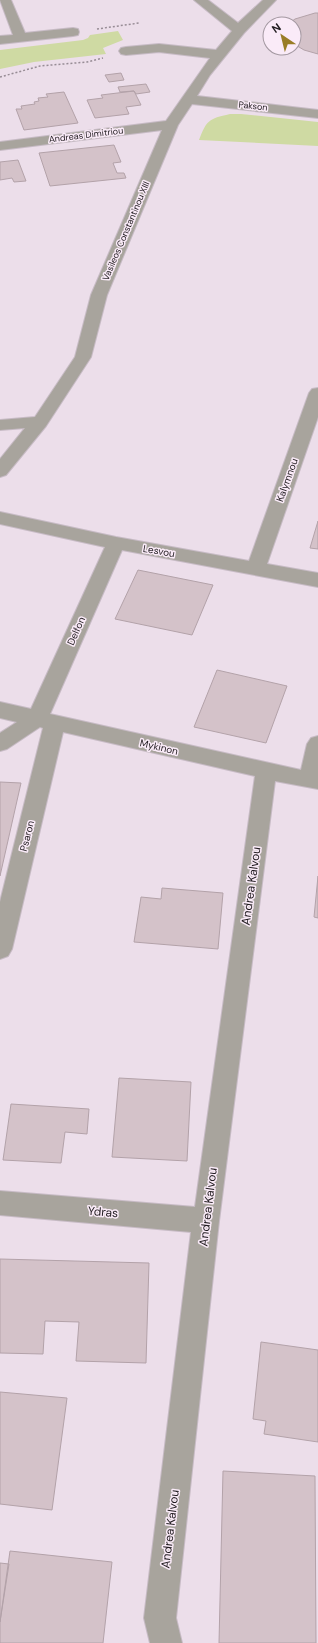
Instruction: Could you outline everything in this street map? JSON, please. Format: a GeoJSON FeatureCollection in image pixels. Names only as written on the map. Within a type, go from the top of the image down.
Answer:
{"type":"FeatureCollection","features":[{"type":"Feature","properties":{"kind":"street"},"geometry":{"type":"LineString","coordinates":[[5,0],[21,38]]}},
{"type":"Feature","properties":{"kind":"street"},"geometry":{"type":"LineString","coordinates":[[200,0],[239,30]]}},
{"type":"Feature","properties":{"kind":"street","name":"Vasileos Constantinou XIII"},"geometry":{"type":"LineString","coordinates":[[0,472],[40,422],[84,357],[99,295],[171,125],[188,99],[239,30],[270,0]]}},
{"type":"Feature","properties":{"kind":"street"},"geometry":{"type":"LineString","coordinates":[[0,40],[73,32]]}},
{"type":"Feature","properties":{"kind":"street"},"geometry":{"type":"LineString","coordinates":[[126,51],[159,48],[220,55]]}},
{"type":"Feature","properties":{"kind":"street","name":"Pakson"},"geometry":{"type":"LineString","coordinates":[[188,99],[318,114]]}},
{"type":"Feature","properties":{"kind":"street","name":"Andreas Dimitriou"},"geometry":{"type":"LineString","coordinates":[[0,146],[171,125]]}},
{"type":"Feature","properties":{"kind":"street","name":"Kalymnou"},"geometry":{"type":"LineString","coordinates":[[256,567],[317,401]]}},
{"type":"Feature","properties":{"kind":"street"},"geometry":{"type":"LineString","coordinates":[[0,425],[40,422]]}},
{"type":"Feature","properties":{"kind":"street","name":"Lesvou"},"geometry":{"type":"LineString","coordinates":[[0,518],[116,543],[256,567],[318,580]]}},
{"type":"Feature","properties":{"kind":"street","name":"Delfon"},"geometry":{"type":"LineString","coordinates":[[46,721],[116,543]]}},
{"type":"Feature","properties":{"kind":"street","name":"Mykinon"},"geometry":{"type":"LineString","coordinates":[[0,710],[266,771],[313,780]]}},
{"type":"Feature","properties":{"kind":"street"},"geometry":{"type":"LineString","coordinates":[[0,743],[46,721]]}},
{"type":"Feature","properties":{"kind":"street","name":"Psaron"},"geometry":{"type":"LineString","coordinates":[[0,949],[46,721]]}},
{"type":"Feature","properties":{"kind":"street"},"geometry":{"type":"LineString","coordinates":[[313,780],[318,744]]}},
{"type":"Feature","properties":{"kind":"street","name":"Andrea Kalvou"},"geometry":{"type":"LineString","coordinates":[[166,1643],[160,1618],[206,1221],[266,771]]}},
{"type":"Feature","properties":{"kind":"street","name":"Ydras"},"geometry":{"type":"LineString","coordinates":[[0,1203],[206,1221]]}},
{"type":"Feature","properties":{"kind":"path"},"geometry":{"type":"LineString","coordinates":[[73,32],[139,23]]}},
{"type":"Feature","properties":{"kind":"path"},"geometry":{"type":"LineString","coordinates":[[0,77],[40,66],[87,62],[126,51]]}},
{"type":"Feature","properties":{"kind":"green space"},"geometry":{"type":"Polygon","coordinates":[[[118,31],[123,40],[103,48],[106,54],[34,62],[0,69],[0,50],[83,40],[88,38],[90,35],[118,31]]]}},
{"type":"Feature","properties":{"kind":"green space"},"geometry":{"type":"Polygon","coordinates":[[[230,114],[318,122],[318,146],[199,140],[209,121],[217,117],[230,114]]]}},
{"type":"Feature","properties":{"kind":"building"},"geometry":{"type":"Polygon","coordinates":[[[318,13],[318,54],[302,49],[302,17],[318,13]]]}},
{"type":"Feature","properties":{"kind":"building"},"geometry":{"type":"Polygon","coordinates":[[[121,73],[124,80],[109,82],[105,75],[121,73]]]}},
{"type":"Feature","properties":{"kind":"building"},"geometry":{"type":"Polygon","coordinates":[[[146,84],[150,92],[136,94],[134,91],[120,92],[118,87],[146,84]]]}},
{"type":"Feature","properties":{"kind":"building"},"geometry":{"type":"Polygon","coordinates":[[[134,91],[141,105],[126,107],[129,114],[95,118],[87,100],[103,98],[101,95],[134,91]]]}},
{"type":"Feature","properties":{"kind":"building"},"geometry":{"type":"Polygon","coordinates":[[[64,92],[78,123],[24,130],[16,109],[22,109],[21,106],[35,104],[34,102],[39,101],[38,98],[48,97],[46,94],[64,92]]]}},
{"type":"Feature","properties":{"kind":"building"},"geometry":{"type":"Polygon","coordinates":[[[114,145],[121,162],[113,163],[117,173],[124,173],[126,178],[50,186],[39,153],[114,145]]]}},
{"type":"Feature","properties":{"kind":"building"},"geometry":{"type":"Polygon","coordinates":[[[18,160],[26,181],[14,182],[12,178],[0,180],[0,162],[18,160]]]}},
{"type":"Feature","properties":{"kind":"building"},"geometry":{"type":"Polygon","coordinates":[[[318,521],[318,549],[310,548],[318,521]]]}},
{"type":"Feature","properties":{"kind":"building"},"geometry":{"type":"Polygon","coordinates":[[[138,570],[213,585],[192,635],[115,619],[138,570]]]}},
{"type":"Feature","properties":{"kind":"building"},"geometry":{"type":"Polygon","coordinates":[[[217,670],[287,686],[266,743],[194,727],[217,670]]]}},
{"type":"Feature","properties":{"kind":"building"},"geometry":{"type":"Polygon","coordinates":[[[0,782],[21,783],[0,876],[0,782]]]}},
{"type":"Feature","properties":{"kind":"building"},"geometry":{"type":"Polygon","coordinates":[[[318,876],[318,918],[314,917],[318,876]]]}},
{"type":"Feature","properties":{"kind":"building"},"geometry":{"type":"Polygon","coordinates":[[[162,888],[223,893],[218,949],[134,942],[141,897],[161,899],[162,888]]]}},
{"type":"Feature","properties":{"kind":"building"},"geometry":{"type":"Polygon","coordinates":[[[119,1078],[191,1082],[187,1161],[112,1157],[119,1078]]]}},
{"type":"Feature","properties":{"kind":"building"},"geometry":{"type":"Polygon","coordinates":[[[11,1104],[89,1109],[87,1134],[65,1132],[61,1163],[3,1160],[11,1104]]]}},
{"type":"Feature","properties":{"kind":"building"},"geometry":{"type":"Polygon","coordinates":[[[0,1259],[149,1263],[146,1363],[76,1361],[79,1322],[45,1321],[43,1354],[0,1353],[0,1259]]]}},
{"type":"Feature","properties":{"kind":"building"},"geometry":{"type":"Polygon","coordinates":[[[261,1342],[318,1350],[318,1442],[264,1434],[266,1421],[253,1419],[261,1342]]]}},
{"type":"Feature","properties":{"kind":"building"},"geometry":{"type":"Polygon","coordinates":[[[0,1392],[67,1398],[52,1510],[0,1504],[0,1392]]]}},
{"type":"Feature","properties":{"kind":"building"},"geometry":{"type":"Polygon","coordinates":[[[223,1471],[315,1476],[316,1643],[219,1643],[223,1471]]]}},
{"type":"Feature","properties":{"kind":"building"},"geometry":{"type":"Polygon","coordinates":[[[10,1551],[112,1562],[103,1643],[0,1643],[0,1622],[10,1551]]]}},
{"type":"Feature","properties":{"kind":"building"},"geometry":{"type":"Polygon","coordinates":[[[0,1563],[9,1564],[0,1622],[0,1563]]]}}]}
